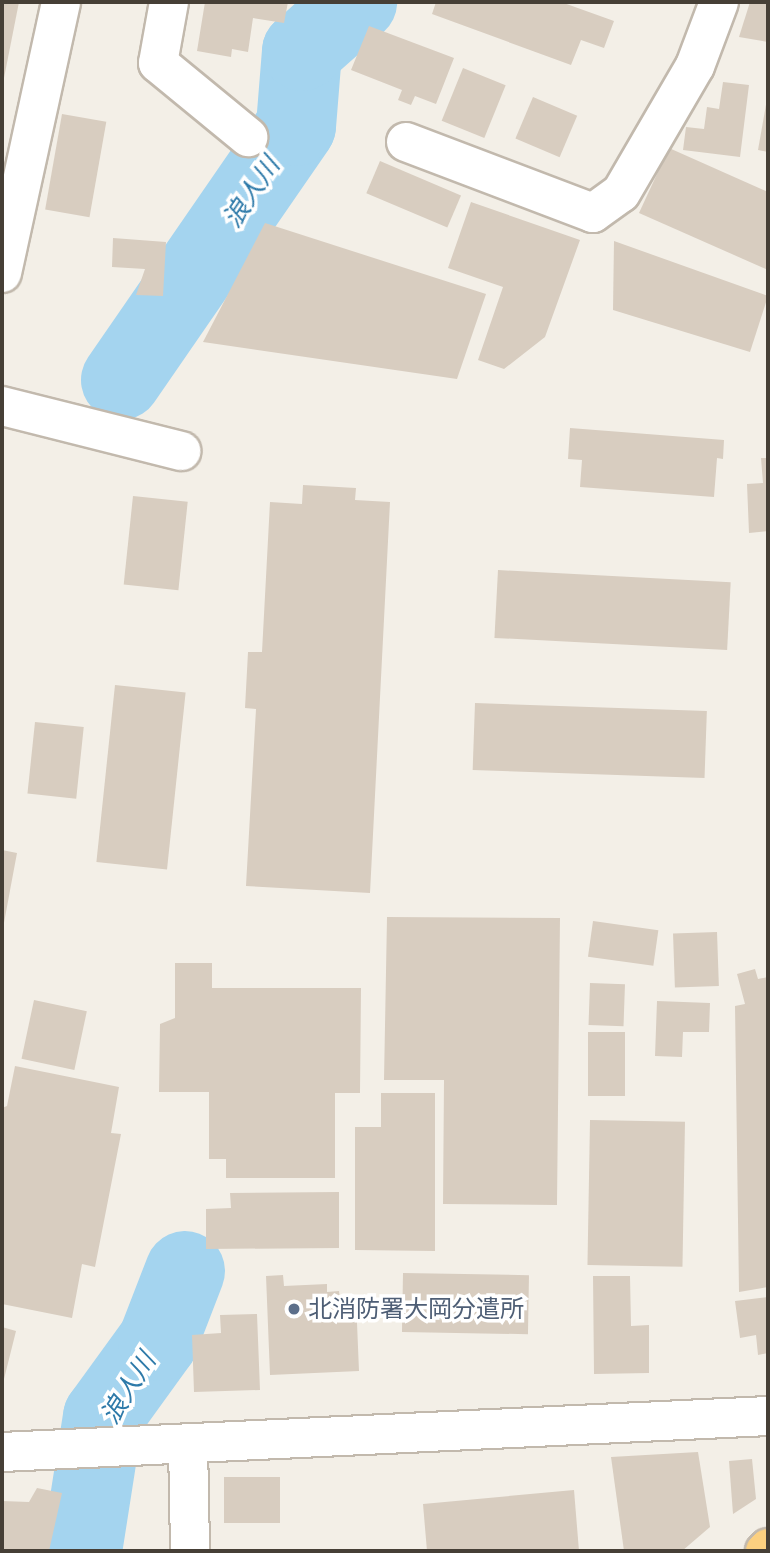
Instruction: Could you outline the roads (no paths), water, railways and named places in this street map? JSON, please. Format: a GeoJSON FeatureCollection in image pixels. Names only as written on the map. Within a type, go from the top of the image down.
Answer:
{"type":"FeatureCollection","features":[{"type":"Feature","properties":{"kind":"street"},"geometry":{"type":"LineString","coordinates":[[2,273],[61,2]]}},
{"type":"Feature","properties":{"kind":"street"},"geometry":{"type":"LineString","coordinates":[[169,2],[158,62],[248,137]]}},
{"type":"Feature","properties":{"kind":"street"},"geometry":{"type":"LineString","coordinates":[[405,142],[593,213],[621,193],[695,66],[719,2]]}},
{"type":"Feature","properties":{"kind":"street"},"geometry":{"type":"LineString","coordinates":[[2,406],[181,451]]}},
{"type":"Feature","properties":{"kind":"street"},"geometry":{"type":"LineString","coordinates":[[2,1452],[768,1416]]}},
{"type":"Feature","properties":{"kind":"street"},"geometry":{"type":"LineString","coordinates":[[188,1444],[190,1551]]}},
{"type":"Feature","properties":{"kind":"waterway","name":"浪人川"},"geometry":{"type":"LineString","coordinates":[[121,380],[296,126],[302,51],[357,2]]}},
{"type":"Feature","properties":{"kind":"waterway","name":"浪人川"},"geometry":{"type":"LineString","coordinates":[[82,1551],[103,1417],[158,1341],[185,1271]]}},
{"type":"Feature","properties":{"kind":"place","name":"北消防署大岡分遣所"},"geometry":{"type":"Point","coordinates":[294,1309]}}]}
